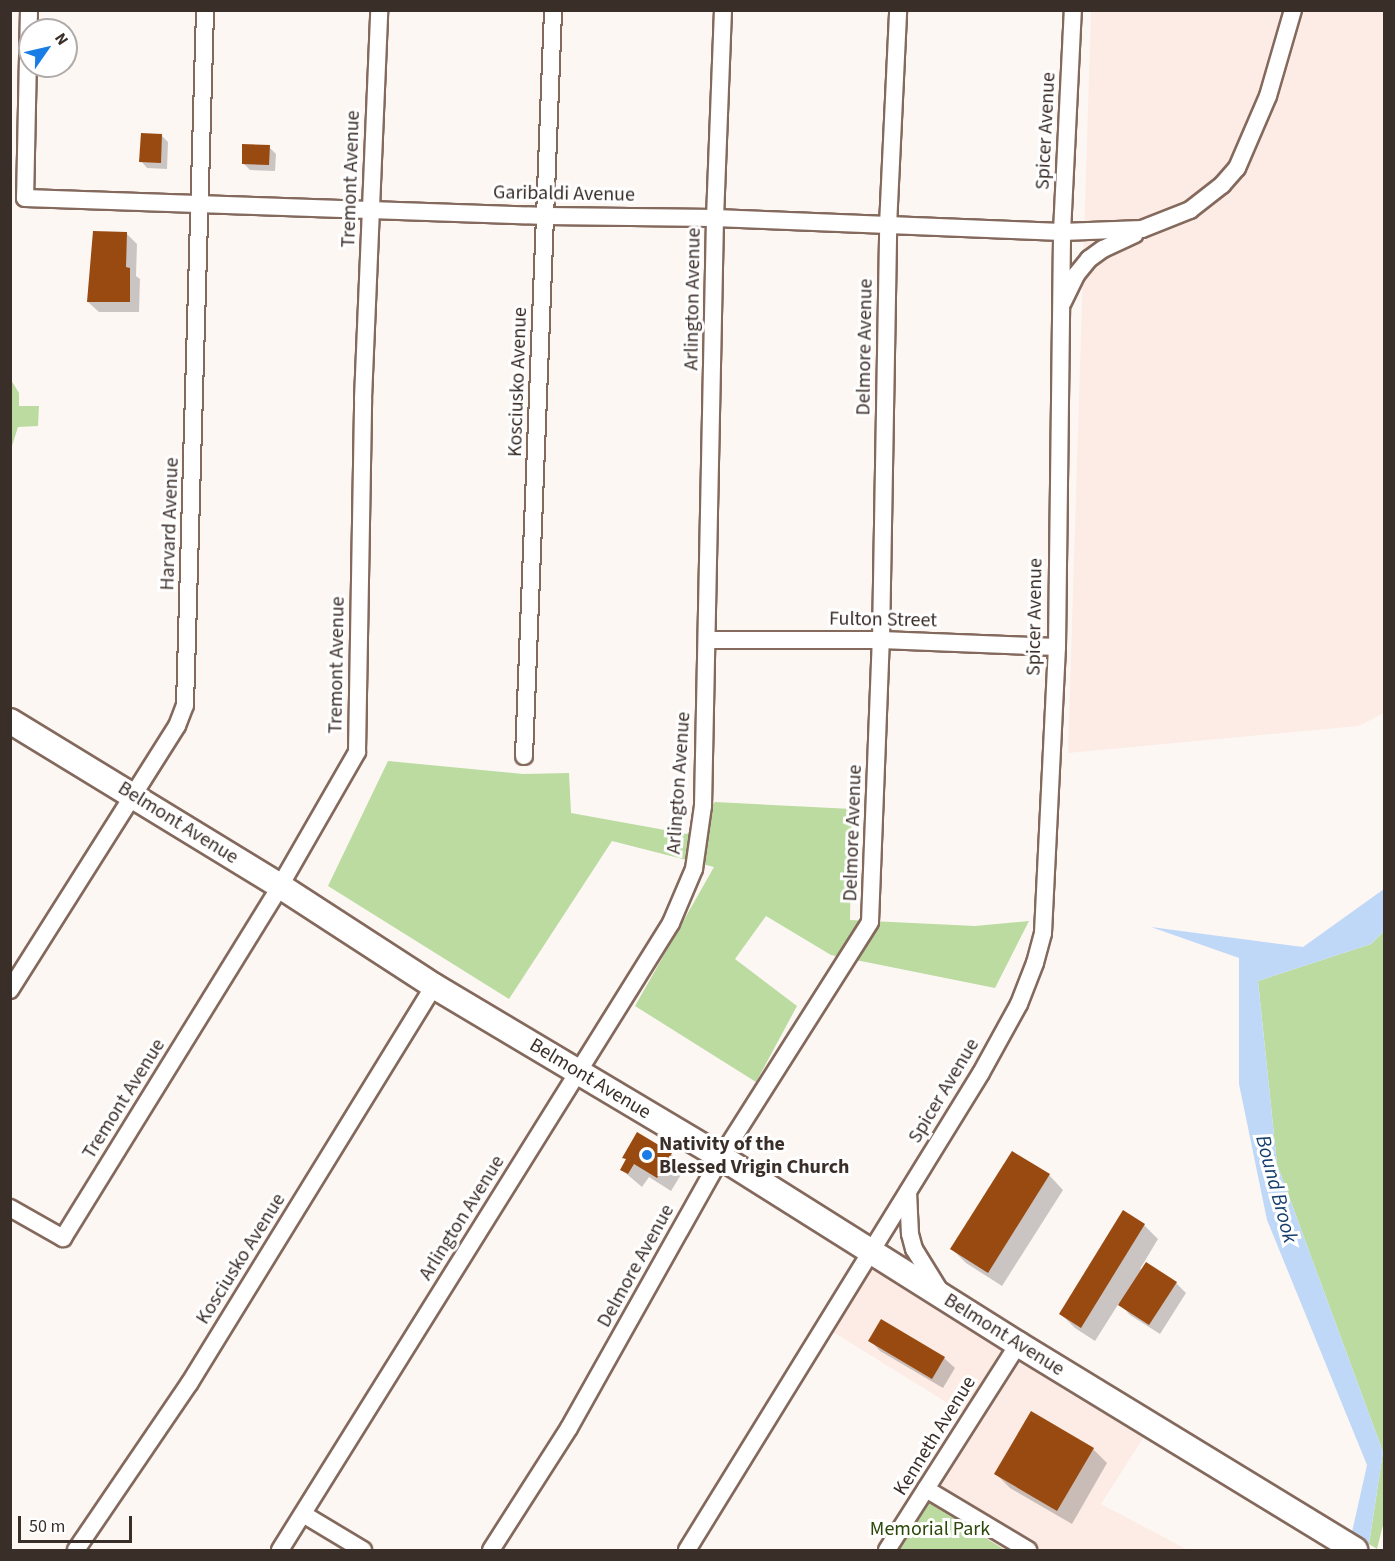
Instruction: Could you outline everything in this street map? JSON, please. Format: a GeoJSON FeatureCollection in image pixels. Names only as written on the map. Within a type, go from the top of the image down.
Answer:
{"type":"FeatureCollection","features":[{"type":"Feature","properties":{"kind":"street","name":"Garibaldi Avenue"},"geometry":{"type":"LineString","coordinates":[[28,10],[25,198],[200,202],[546,216],[715,218],[1062,232],[1142,229]]}},
{"type":"Feature","properties":{"kind":"street","name":"Harvard Avenue"},"geometry":{"type":"LineString","coordinates":[[10,990],[177,726],[185,705],[205,10]]}},
{"type":"Feature","properties":{"kind":"street","name":"Tremont Avenue"},"geometry":{"type":"LineString","coordinates":[[10,1209],[63,1238],[280,886],[357,752],[363,399],[379,10]]}},
{"type":"Feature","properties":{"kind":"street","name":"Kosciusko Avenue"},"geometry":{"type":"LineString","coordinates":[[524,756],[553,10]]}},
{"type":"Feature","properties":{"kind":"street","name":"Arlington Avenue"},"geometry":{"type":"LineString","coordinates":[[280,1551],[671,923],[694,869],[703,806],[715,218],[723,10]]}},
{"type":"Feature","properties":{"kind":"street","name":"Delmore Avenue"},"geometry":{"type":"LineString","coordinates":[[491,1551],[569,1428],[721,1156],[870,922],[881,640],[888,226],[898,10]]}},
{"type":"Feature","properties":{"kind":"street","name":"Spicer Avenue"},"geometry":{"type":"LineString","coordinates":[[687,1551],[997,1044],[1018,1005],[1035,963],[1043,933],[1057,647],[1062,232],[1073,10]]}},
{"type":"Feature","properties":{"kind":"street"},"geometry":{"type":"LineString","coordinates":[[1061,305],[1076,275],[1103,249],[1130,239],[1142,229],[1190,210],[1222,185],[1237,168],[1268,96],[1293,10]]}},
{"type":"Feature","properties":{"kind":"street","name":"Fulton Street"},"geometry":{"type":"LineString","coordinates":[[708,640],[881,640],[1057,647]]}},
{"type":"Feature","properties":{"kind":"street","name":"Belmont Avenue"},"geometry":{"type":"LineString","coordinates":[[10,721],[280,886],[434,986],[721,1156],[945,1299],[1347,1546]]}},
{"type":"Feature","properties":{"kind":"street","name":"Kosciusko Avenue"},"geometry":{"type":"LineString","coordinates":[[76,1551],[189,1384],[434,986]]}},
{"type":"Feature","properties":{"kind":"street"},"geometry":{"type":"LineString","coordinates":[[909,1190],[910,1234],[914,1249],[945,1299]]}},
{"type":"Feature","properties":{"kind":"street","name":"Kenneth Avenue"},"geometry":{"type":"LineString","coordinates":[[887,1551],[1018,1344]]}},
{"type":"Feature","properties":{"kind":"street"},"geometry":{"type":"LineString","coordinates":[[926,1489],[1029,1551]]}},
{"type":"Feature","properties":{"kind":"street"},"geometry":{"type":"LineString","coordinates":[[303,1514],[363,1551]]}},
{"type":"Feature","properties":{"kind":"shaded area"},"geometry":{"type":"Polygon","coordinates":[[[1091,11],[1384,11],[1384,713],[1359,726],[1068,753],[1091,11]]]}},
{"type":"Feature","properties":{"kind":"shaded area"},"geometry":{"type":"Polygon","coordinates":[[[868,1259],[1147,1432],[1101,1504],[1188,1550],[1005,1550],[923,1499],[970,1417],[825,1327],[868,1259]]]}},
{"type":"Feature","properties":{"kind":"green space"},"geometry":{"type":"Polygon","coordinates":[[[11,380],[19,393],[19,406],[39,406],[38,426],[18,427],[11,449],[11,380]]]}},
{"type":"Feature","properties":{"kind":"green space"},"geometry":{"type":"Polygon","coordinates":[[[388,761],[523,774],[569,773],[571,813],[687,834],[715,802],[852,809],[850,920],[975,926],[1029,921],[995,988],[831,955],[766,916],[735,959],[797,1006],[756,1082],[635,1006],[714,867],[612,841],[509,999],[328,886],[388,761]]]}},
{"type":"Feature","properties":{"kind":"green space"},"geometry":{"type":"Polygon","coordinates":[[[1384,931],[1384,1521],[1377,1549],[1369,1544],[1383,1452],[1277,1164],[1258,981],[1371,944],[1384,931]]]}},
{"type":"Feature","properties":{"kind":"green space","name":"Memorial Park"},"geometry":{"type":"Polygon","coordinates":[[[923,1499],[1005,1550],[892,1550],[923,1499]]]}},
{"type":"Feature","properties":{"kind":"water","name":"Bound Brook"},"geometry":{"type":"Polygon","coordinates":[[[1384,889],[1384,931],[1371,944],[1258,981],[1277,1164],[1383,1452],[1368,1550],[1348,1550],[1367,1465],[1267,1220],[1239,1084],[1239,958],[1151,927],[1303,947],[1384,889]]]}},
{"type":"Feature","properties":{"kind":"building"},"geometry":{"type":"Polygon","coordinates":[[[141,133],[162,134],[161,163],[139,162],[141,133]]]}},
{"type":"Feature","properties":{"kind":"building"},"geometry":{"type":"Polygon","coordinates":[[[242,144],[270,145],[269,165],[242,164],[242,144]]]}},
{"type":"Feature","properties":{"kind":"building"},"geometry":{"type":"Polygon","coordinates":[[[93,231],[127,232],[126,267],[130,268],[130,302],[87,302],[93,231]]]}},
{"type":"Feature","properties":{"kind":"building","name":"Nativity of the Blessed Vrigin Church"},"geometry":{"type":"Polygon","coordinates":[[[637,1132],[672,1153],[657,1178],[634,1164],[628,1174],[620,1170],[626,1159],[622,1158],[637,1132]]]}},
{"type":"Feature","properties":{"kind":"building"},"geometry":{"type":"Polygon","coordinates":[[[1012,1151],[1050,1174],[988,1273],[950,1249],[1012,1151]]]}},
{"type":"Feature","properties":{"kind":"building"},"geometry":{"type":"Polygon","coordinates":[[[1123,1210],[1145,1224],[1081,1328],[1059,1314],[1123,1210]]]}},
{"type":"Feature","properties":{"kind":"building"},"geometry":{"type":"Polygon","coordinates":[[[1146,1262],[1177,1282],[1149,1325],[1118,1305],[1146,1262]]]}},
{"type":"Feature","properties":{"kind":"building"},"geometry":{"type":"Polygon","coordinates":[[[881,1319],[945,1357],[932,1379],[868,1341],[881,1319]]]}},
{"type":"Feature","properties":{"kind":"building"},"geometry":{"type":"Polygon","coordinates":[[[1031,1411],[1094,1448],[1057,1511],[994,1474],[1031,1411]]]}},
{"type":"Feature","properties":{"kind":"place","name":"Nativity of the Blessed Vrigin Church"},"geometry":{"type":"Point","coordinates":[647,1155]}}]}
